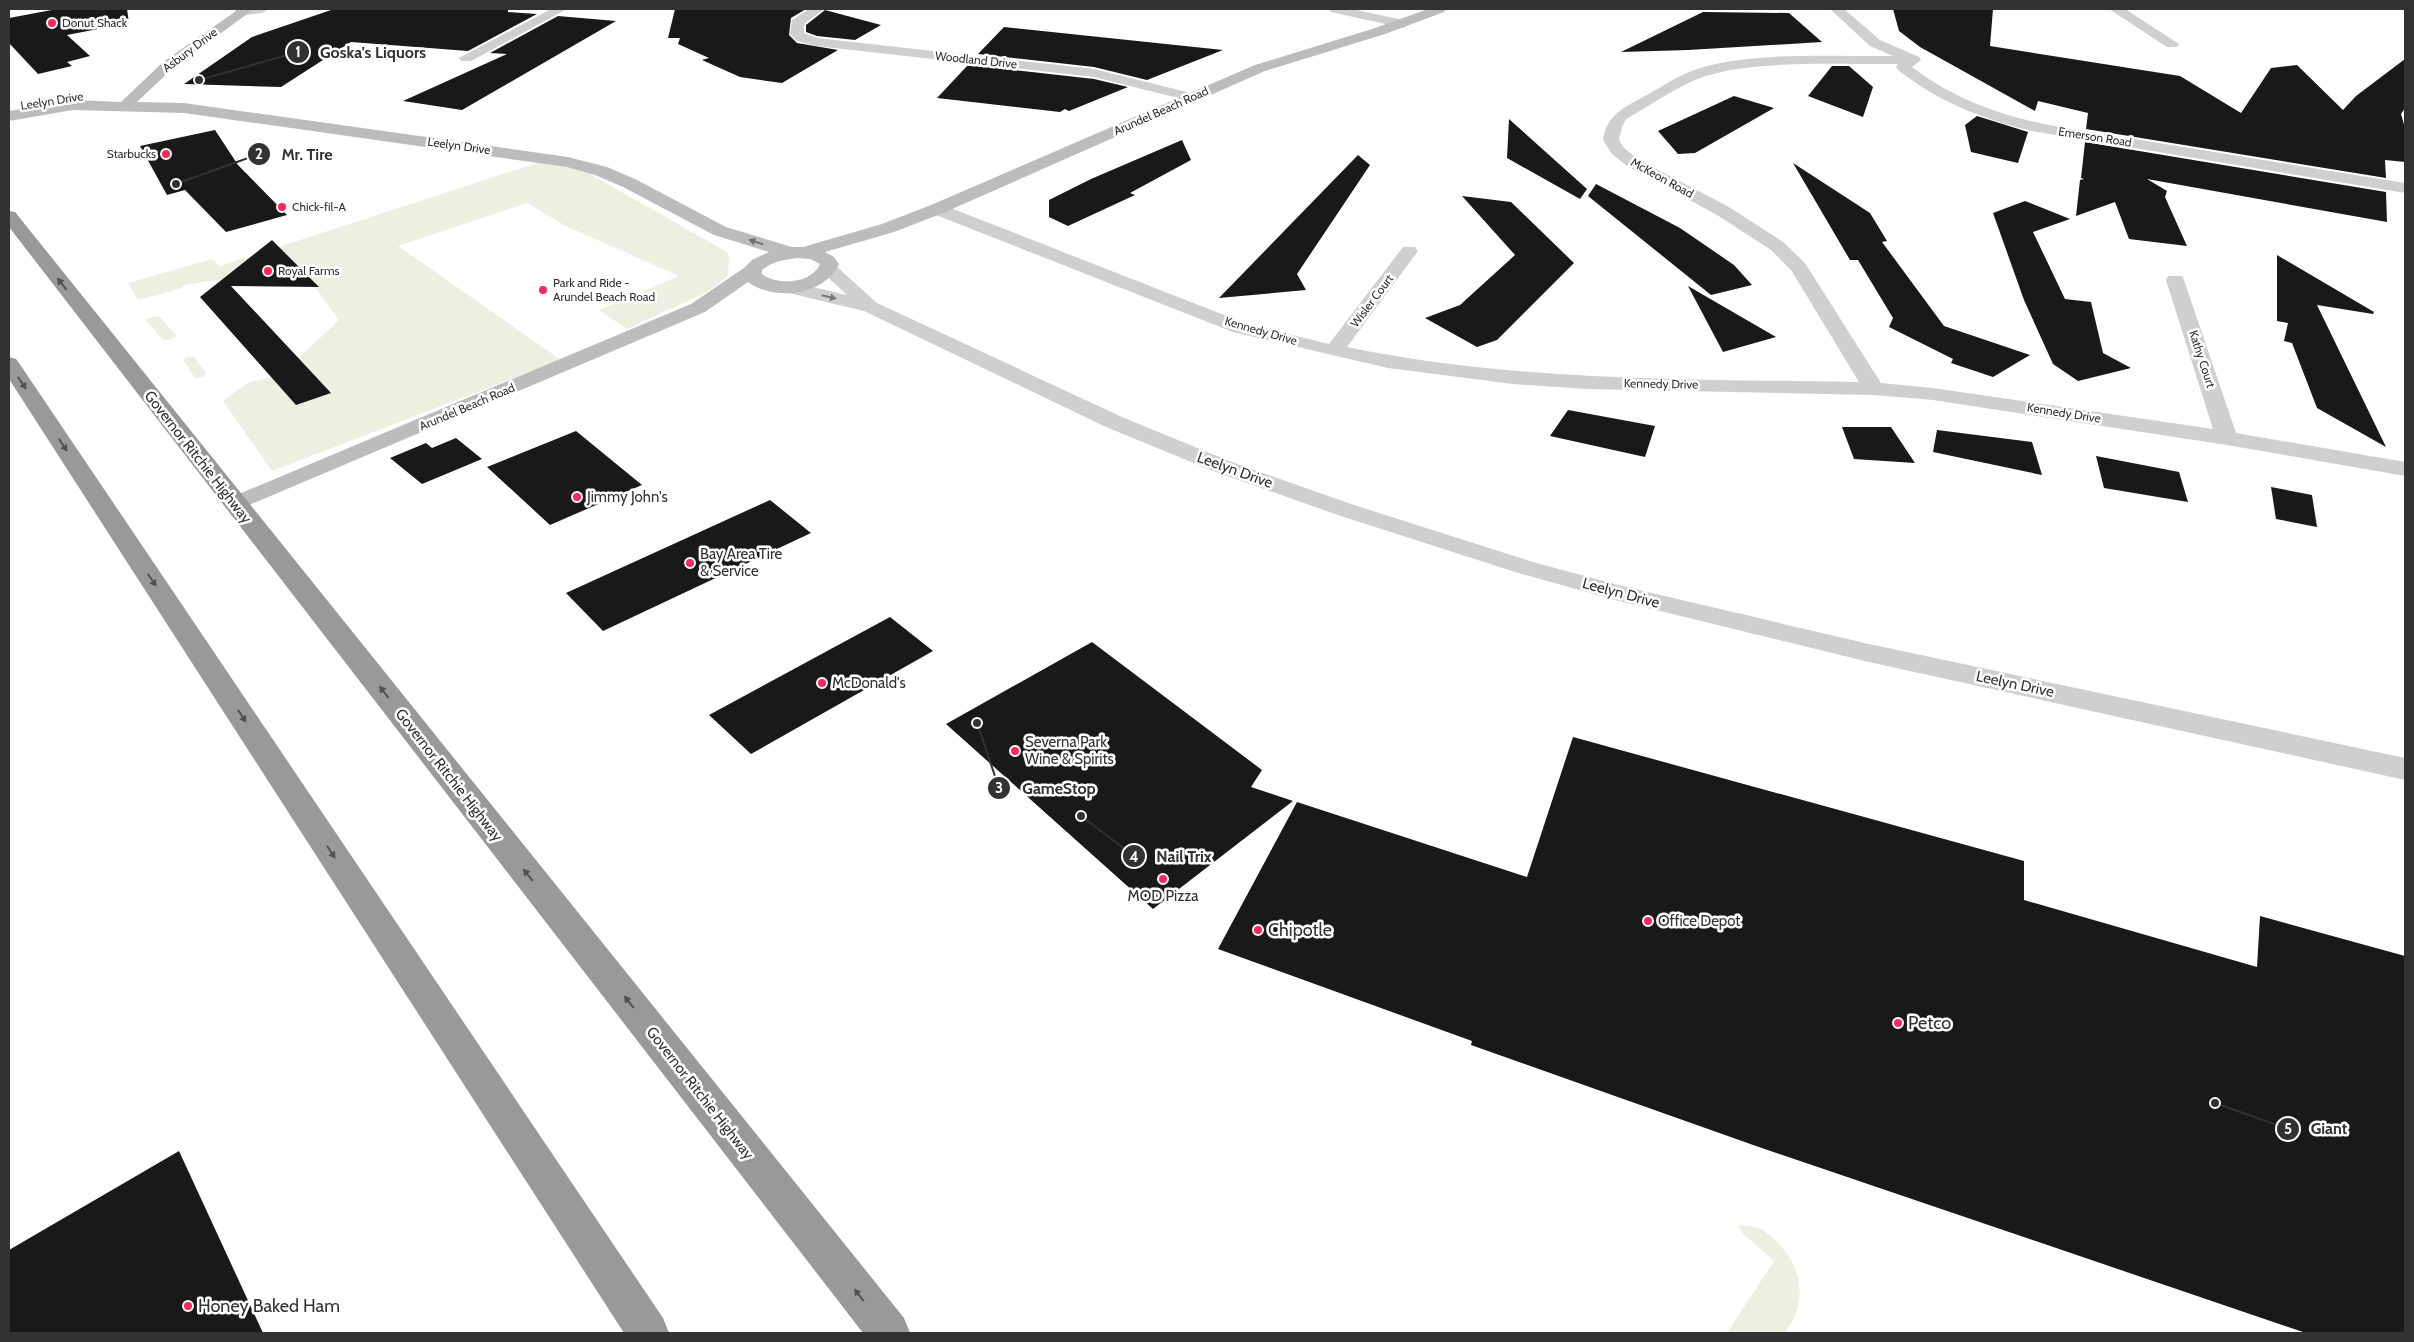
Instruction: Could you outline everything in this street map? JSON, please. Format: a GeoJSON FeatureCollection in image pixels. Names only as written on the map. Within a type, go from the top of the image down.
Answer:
{"type":"FeatureCollection","features":[{"type":"Feature","properties":{"kind":"highway","name":"Governor Ritchie Highway"},"geometry":{"type":"LineString","coordinates":[[9,216],[890,1333]]}},
{"type":"Feature","properties":{"kind":"highway"},"geometry":{"type":"LineString","coordinates":[[9,363],[648,1333]]}},
{"type":"Feature","properties":{"kind":"street"},"geometry":{"type":"LineString","coordinates":[[244,11],[262,9]]}},
{"type":"Feature","properties":{"kind":"street"},"geometry":{"type":"LineString","coordinates":[[466,58],[560,9]]}},
{"type":"Feature","properties":{"kind":"street","name":"Woodland Drive"},"geometry":{"type":"LineString","coordinates":[[817,9],[797,23],[797,34],[802,38],[816,42],[1094,73],[1190,98]]}},
{"type":"Feature","properties":{"kind":"street"},"geometry":{"type":"LineString","coordinates":[[1336,9],[1403,24]]}},
{"type":"Feature","properties":{"kind":"street","name":"Arundel Beach Road"},"geometry":{"type":"LineString","coordinates":[[698,308],[768,258],[888,228],[937,209],[1190,98],[1278,62],[1403,24],[1439,9]]}},
{"type":"Feature","properties":{"kind":"street"},"geometry":{"type":"LineString","coordinates":[[1837,9],[1875,43],[1914,60]]}},
{"type":"Feature","properties":{"kind":"street"},"geometry":{"type":"LineString","coordinates":[[2116,9],[2172,44]]}},
{"type":"Feature","properties":{"kind":"street","name":"Asbury Drive"},"geometry":{"type":"LineString","coordinates":[[130,100],[184,52],[244,11]]}},
{"type":"Feature","properties":{"kind":"street","name":"Emerson Road"},"geometry":{"type":"LineString","coordinates":[[1914,60],[1903,67],[1927,87],[1970,109],[1998,118],[2054,131],[2405,188]]}},
{"type":"Feature","properties":{"kind":"street","name":"McKeon Road"},"geometry":{"type":"LineString","coordinates":[[1874,389],[1798,267],[1777,246],[1754,229],[1633,163],[1618,151],[1611,140],[1614,124],[1621,116],[1694,75],[1709,70],[1772,62],[1914,60]]}},
{"type":"Feature","properties":{"kind":"street","name":"Leelyn Drive"},"geometry":{"type":"LineString","coordinates":[[9,108],[83,96],[130,100],[568,162],[601,171],[630,183],[720,231],[798,252],[822,256],[830,267],[870,307]]}},
{"type":"Feature","properties":{"kind":"street","name":"Leelyn Drive"},"geometry":{"type":"LineString","coordinates":[[9,116],[72,105],[130,100]]}},
{"type":"Feature","properties":{"kind":"street","name":"Kennedy Drive"},"geometry":{"type":"LineString","coordinates":[[937,209],[1240,328],[1334,351],[1424,367],[1514,378],[1587,383],[1874,389],[2002,403],[2227,438],[2405,469]]}},
{"type":"Feature","properties":{"kind":"street","name":"Arundel Beach Road"},"geometry":{"type":"LineString","coordinates":[[235,504],[698,308],[818,279],[830,267],[888,228]]}},
{"type":"Feature","properties":{"kind":"street","name":"Leelyn Drive"},"geometry":{"type":"LineString","coordinates":[[720,231],[753,270],[752,276],[762,284],[784,287],[870,307],[1114,422],[1221,466],[1346,510],[1516,564],[1619,593],[1860,651],[2405,769]]}},
{"type":"Feature","properties":{"kind":"street","name":"Wisler Court"},"geometry":{"type":"LineString","coordinates":[[1334,351],[1409,251]]}},
{"type":"Feature","properties":{"kind":"street","name":"Kathy Court"},"geometry":{"type":"LineString","coordinates":[[2175,280],[2227,438]]}},
{"type":"Feature","properties":{"kind":"green space"},"geometry":{"type":"Polygon","coordinates":[[[537,163],[576,166],[727,252],[729,257],[728,275],[707,292],[627,329],[599,310],[679,276],[566,226],[527,203],[398,246],[561,360],[272,471],[223,401],[249,382],[280,376],[339,320],[307,276],[286,254],[234,270],[220,281],[206,281],[182,286],[182,288],[138,300],[128,283],[212,259],[220,266],[537,163]]]}},
{"type":"Feature","properties":{"kind":"green space"},"geometry":{"type":"Polygon","coordinates":[[[152,317],[160,317],[177,336],[163,340],[146,320],[152,317]]]}},
{"type":"Feature","properties":{"kind":"green space"},"geometry":{"type":"Polygon","coordinates":[[[187,357],[194,357],[207,374],[202,378],[195,378],[183,360],[187,357]]]}},
{"type":"Feature","properties":{"kind":"green space"},"geometry":{"type":"Polygon","coordinates":[[[1738,1225],[1761,1229],[1774,1239],[1784,1250],[1798,1277],[1800,1291],[1798,1305],[1793,1319],[1784,1333],[1727,1333],[1774,1261],[1743,1234],[1738,1225]]]}},
{"type":"Feature","properties":{"kind":"building"},"geometry":{"type":"Polygon","coordinates":[[[57,9],[127,9],[129,23],[67,35],[90,56],[67,62],[72,66],[38,74],[9,43],[9,18],[57,9]]]}},
{"type":"Feature","properties":{"kind":"building"},"geometry":{"type":"Polygon","coordinates":[[[334,9],[508,9],[508,12],[537,14],[468,51],[351,42],[281,87],[184,84],[252,37],[334,9]]]}},
{"type":"Feature","properties":{"kind":"building"},"geometry":{"type":"Polygon","coordinates":[[[675,9],[806,9],[791,18],[789,35],[797,43],[838,50],[782,83],[740,77],[702,60],[709,58],[678,44],[680,38],[668,38],[675,9]]]}},
{"type":"Feature","properties":{"kind":"building"},"geometry":{"type":"Polygon","coordinates":[[[1893,9],[1993,9],[1990,46],[2180,76],[2241,113],[2271,68],[2297,65],[2343,110],[2356,96],[2405,59],[2405,108],[2401,114],[2405,128],[2405,162],[2385,160],[2386,178],[2086,129],[2088,113],[2038,101],[2035,111],[1920,47],[1899,31],[1893,9]]]}},
{"type":"Feature","properties":{"kind":"building"},"geometry":{"type":"Polygon","coordinates":[[[825,10],[881,25],[855,40],[817,36],[806,32],[806,25],[825,10]]]}},
{"type":"Feature","properties":{"kind":"building"},"geometry":{"type":"Polygon","coordinates":[[[1703,12],[1789,13],[1822,42],[1621,52],[1703,12]]]}},
{"type":"Feature","properties":{"kind":"building"},"geometry":{"type":"Polygon","coordinates":[[[558,16],[616,21],[462,110],[403,101],[507,54],[490,53],[558,16]]]}},
{"type":"Feature","properties":{"kind":"building"},"geometry":{"type":"Polygon","coordinates":[[[1004,27],[1223,50],[1147,80],[1094,67],[978,54],[1004,27]]]}},
{"type":"Feature","properties":{"kind":"building"},"geometry":{"type":"Polygon","coordinates":[[[968,65],[1094,79],[1128,87],[1069,111],[1065,109],[1060,112],[937,98],[968,65]]]}},
{"type":"Feature","properties":{"kind":"building"},"geometry":{"type":"Polygon","coordinates":[[[1832,66],[1849,66],[1873,87],[1863,117],[1808,96],[1832,66]]]}},
{"type":"Feature","properties":{"kind":"building"},"geometry":{"type":"Polygon","coordinates":[[[1734,96],[1774,108],[1695,153],[1678,154],[1658,131],[1734,96]]]}},
{"type":"Feature","properties":{"kind":"building"},"geometry":{"type":"Polygon","coordinates":[[[1977,116],[2028,132],[2018,163],[1971,152],[1965,125],[1977,116]]]}},
{"type":"Feature","properties":{"kind":"building"},"geometry":{"type":"Polygon","coordinates":[[[1509,119],[1587,189],[1580,199],[1507,158],[1509,119]]]}},
{"type":"Feature","properties":{"kind":"building"},"geometry":{"type":"Polygon","coordinates":[[[215,130],[238,165],[287,215],[226,232],[185,190],[167,195],[140,146],[215,130]]]}},
{"type":"Feature","properties":{"kind":"building"},"geometry":{"type":"Polygon","coordinates":[[[1182,140],[1191,160],[1130,193],[1135,195],[1068,226],[1049,217],[1049,200],[1091,179],[1182,140]]]}},
{"type":"Feature","properties":{"kind":"building"},"geometry":{"type":"Polygon","coordinates":[[[2085,142],[2386,192],[2387,222],[2147,179],[2167,191],[2165,197],[2187,246],[2129,239],[2115,202],[2076,216],[2080,180],[2084,179],[2081,178],[2085,142]]]}},
{"type":"Feature","properties":{"kind":"building"},"geometry":{"type":"Polygon","coordinates":[[[1358,155],[1370,165],[1297,274],[1306,290],[1219,298],[1358,155]]]}},
{"type":"Feature","properties":{"kind":"building"},"geometry":{"type":"Polygon","coordinates":[[[1793,163],[1870,213],[1887,241],[1882,242],[1944,326],[2030,355],[1993,377],[1951,363],[1953,359],[1889,327],[1893,318],[1858,260],[1850,260],[1793,163]]]}},
{"type":"Feature","properties":{"kind":"building"},"geometry":{"type":"Polygon","coordinates":[[[1596,184],[1680,228],[1734,265],[1752,285],[1711,295],[1588,196],[1596,184]]]}},
{"type":"Feature","properties":{"kind":"building"},"geometry":{"type":"Polygon","coordinates":[[[1462,196],[1511,202],[1574,263],[1497,340],[1477,347],[1425,318],[1460,305],[1515,255],[1462,196]]]}},
{"type":"Feature","properties":{"kind":"building"},"geometry":{"type":"Polygon","coordinates":[[[2025,201],[2070,219],[2033,232],[2065,299],[2091,302],[2103,353],[2131,368],[2078,381],[2053,364],[2024,300],[1993,213],[2025,201]]]}},
{"type":"Feature","properties":{"kind":"building"},"geometry":{"type":"Polygon","coordinates":[[[272,240],[319,287],[231,286],[331,393],[296,405],[200,297],[272,240]]]}},
{"type":"Feature","properties":{"kind":"building"},"geometry":{"type":"Polygon","coordinates":[[[2277,255],[2374,312],[2373,314],[2317,305],[2386,447],[2317,408],[2292,343],[2284,341],[2288,323],[2277,321],[2277,255]]]}},
{"type":"Feature","properties":{"kind":"building"},"geometry":{"type":"Polygon","coordinates":[[[1688,286],[1776,337],[1723,352],[1688,286]]]}},
{"type":"Feature","properties":{"kind":"building"},"geometry":{"type":"Polygon","coordinates":[[[1568,410],[1655,426],[1645,457],[1550,436],[1568,410]]]}},
{"type":"Feature","properties":{"kind":"building"},"geometry":{"type":"Polygon","coordinates":[[[1842,427],[1891,427],[1915,463],[1854,459],[1842,427]]]}},
{"type":"Feature","properties":{"kind":"building"},"geometry":{"type":"Polygon","coordinates":[[[1937,430],[2032,442],[2042,475],[1933,452],[1937,430]]]}},
{"type":"Feature","properties":{"kind":"building"},"geometry":{"type":"Polygon","coordinates":[[[576,431],[642,485],[550,525],[487,467],[576,431]]]}},
{"type":"Feature","properties":{"kind":"building"},"geometry":{"type":"Polygon","coordinates":[[[456,438],[482,459],[422,484],[390,458],[426,443],[432,448],[456,438]]]}},
{"type":"Feature","properties":{"kind":"building"},"geometry":{"type":"Polygon","coordinates":[[[2096,456],[2179,472],[2188,502],[2104,488],[2096,456]]]}},
{"type":"Feature","properties":{"kind":"building"},"geometry":{"type":"Polygon","coordinates":[[[2271,487],[2312,495],[2317,527],[2276,519],[2271,487]]]}},
{"type":"Feature","properties":{"kind":"building","name":"Bay Area Tire & Service"},"geometry":{"type":"Polygon","coordinates":[[[770,500],[811,533],[603,631],[566,593],[770,500]]]}},
{"type":"Feature","properties":{"kind":"building","name":"McDonald's"},"geometry":{"type":"Polygon","coordinates":[[[890,617],[933,651],[751,754],[709,715],[890,617]]]}},
{"type":"Feature","properties":{"kind":"building"},"geometry":{"type":"Polygon","coordinates":[[[1092,642],[1262,770],[1251,787],[1293,801],[1153,909],[946,724],[1092,642]]]}},
{"type":"Feature","properties":{"kind":"building"},"geometry":{"type":"Polygon","coordinates":[[[1573,737],[2024,861],[2024,900],[2257,967],[2260,916],[2405,956],[2405,1333],[2306,1333],[1756,1146],[1471,1045],[1472,1041],[1218,949],[1297,802],[1527,877],[1573,737]]]}},
{"type":"Feature","properties":{"kind":"building"},"geometry":{"type":"Polygon","coordinates":[[[179,1151],[263,1333],[9,1333],[9,1250],[179,1151]]]}},
{"type":"Feature","properties":{"kind":"place","name":"Donut Shack"},"geometry":{"type":"Point","coordinates":[52,23]}},
{"type":"Feature","properties":{"kind":"place","name":"Goska's Liquors"},"geometry":{"type":"Point","coordinates":[199,80]}},
{"type":"Feature","properties":{"kind":"place","name":"Starbucks"},"geometry":{"type":"Point","coordinates":[166,154]}},
{"type":"Feature","properties":{"kind":"place","name":"Mr. Tire"},"geometry":{"type":"Point","coordinates":[176,184]}},
{"type":"Feature","properties":{"kind":"place","name":"Chick-fil-A"},"geometry":{"type":"Point","coordinates":[282,207]}},
{"type":"Feature","properties":{"kind":"place","name":"Royal Farms"},"geometry":{"type":"Point","coordinates":[268,271]}},
{"type":"Feature","properties":{"kind":"place","name":"Park and Ride - Arundel Beach Road"},"geometry":{"type":"Point","coordinates":[543,290]}},
{"type":"Feature","properties":{"kind":"place","name":"Jimmy John's"},"geometry":{"type":"Point","coordinates":[577,497]}},
{"type":"Feature","properties":{"kind":"place","name":"Bay Area Tire & Service"},"geometry":{"type":"Point","coordinates":[690,563]}},
{"type":"Feature","properties":{"kind":"place","name":"McDonald's"},"geometry":{"type":"Point","coordinates":[822,683]}},
{"type":"Feature","properties":{"kind":"place","name":"GameStop"},"geometry":{"type":"Point","coordinates":[977,723]}},
{"type":"Feature","properties":{"kind":"place","name":"Severna Park Wine & Spirits"},"geometry":{"type":"Point","coordinates":[1015,751]}},
{"type":"Feature","properties":{"kind":"place","name":"Nail Trix"},"geometry":{"type":"Point","coordinates":[1081,816]}},
{"type":"Feature","properties":{"kind":"place","name":"MOD Pizza"},"geometry":{"type":"Point","coordinates":[1163,879]}},
{"type":"Feature","properties":{"kind":"place","name":"Office Depot"},"geometry":{"type":"Point","coordinates":[1648,921]}},
{"type":"Feature","properties":{"kind":"place","name":"Chipotle"},"geometry":{"type":"Point","coordinates":[1258,930]}},
{"type":"Feature","properties":{"kind":"place","name":"Petco"},"geometry":{"type":"Point","coordinates":[1898,1023]}},
{"type":"Feature","properties":{"kind":"place","name":"Giant"},"geometry":{"type":"Point","coordinates":[2215,1103]}},
{"type":"Feature","properties":{"kind":"place","name":"Honey Baked Ham"},"geometry":{"type":"Point","coordinates":[188,1306]}}]}
